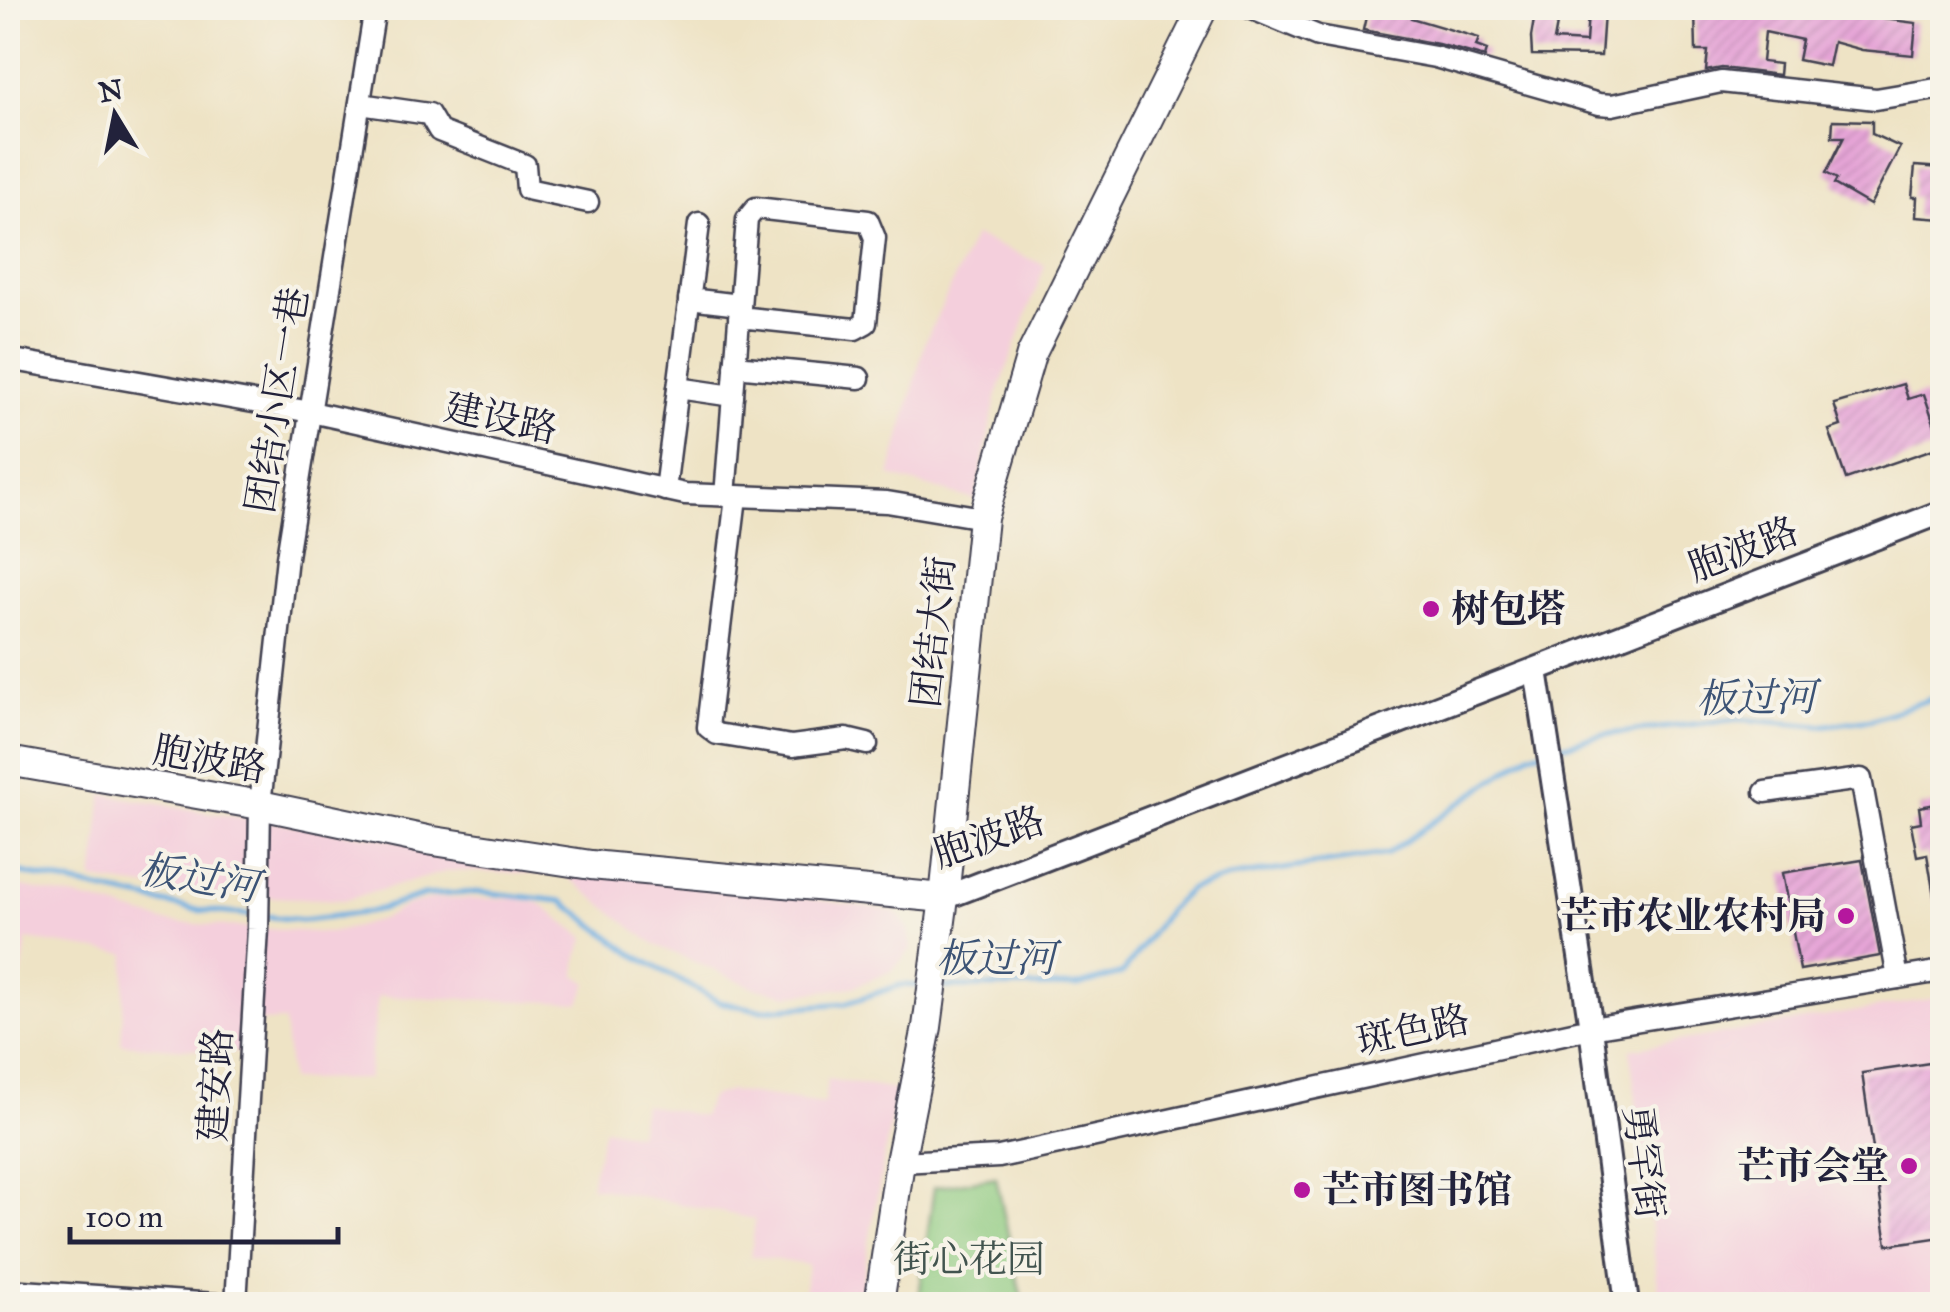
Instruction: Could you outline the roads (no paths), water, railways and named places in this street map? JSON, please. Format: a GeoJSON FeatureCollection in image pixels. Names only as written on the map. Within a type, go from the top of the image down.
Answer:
{"type":"FeatureCollection","features":[{"type":"Feature","properties":{"kind":"main road","name":"团结大街"},"geometry":{"type":"LineString","coordinates":[[879,1304],[900,1162],[927,1027],[944,898],[982,518],[1031,354],[1203,8]]}},
{"type":"Feature","properties":{"kind":"main road","name":"胞波路"},"geometry":{"type":"LineString","coordinates":[[8,760],[427,840],[592,864],[944,898]]}},
{"type":"Feature","properties":{"kind":"street","name":"团结小区一巷"},"geometry":{"type":"LineString","coordinates":[[260,806],[287,558],[375,8]]}},
{"type":"Feature","properties":{"kind":"street"},"geometry":{"type":"LineString","coordinates":[[1250,8],[1318,36],[1435,56],[1599,104],[1612,105],[1721,82],[1876,99],[1942,88]]}},
{"type":"Feature","properties":{"kind":"street"},"geometry":{"type":"LineString","coordinates":[[360,104],[429,114],[439,131],[525,165],[527,189],[588,202]]}},
{"type":"Feature","properties":{"kind":"street"},"geometry":{"type":"LineString","coordinates":[[690,299],[740,311],[855,329],[866,323],[876,238],[868,221],[756,208],[747,219],[740,311],[735,366],[733,396],[731,496],[708,726],[717,734],[792,746],[846,739],[867,744]]}},
{"type":"Feature","properties":{"kind":"street"},"geometry":{"type":"LineString","coordinates":[[665,490],[699,224]]}},
{"type":"Feature","properties":{"kind":"street","name":"建设路"},"geometry":{"type":"LineString","coordinates":[[8,359],[310,412],[665,490],[888,502],[982,518]]}},
{"type":"Feature","properties":{"kind":"street"},"geometry":{"type":"LineString","coordinates":[[735,366],[859,378]]}},
{"type":"Feature","properties":{"kind":"street"},"geometry":{"type":"LineString","coordinates":[[678,388],[733,396]]}},
{"type":"Feature","properties":{"kind":"street","name":"胞波路"},"geometry":{"type":"LineString","coordinates":[[944,898],[1942,512]]}},
{"type":"Feature","properties":{"kind":"street","name":"勇罕街"},"geometry":{"type":"LineString","coordinates":[[1536,670],[1591,1028],[1628,1304]]}},
{"type":"Feature","properties":{"kind":"street"},"geometry":{"type":"LineString","coordinates":[[1765,792],[1861,779],[1898,978]]}},
{"type":"Feature","properties":{"kind":"street","name":"建安路"},"geometry":{"type":"LineString","coordinates":[[236,1304],[260,892],[260,806]]}},
{"type":"Feature","properties":{"kind":"street","name":"斑色路"},"geometry":{"type":"LineString","coordinates":[[900,1162],[999,1158],[1591,1028],[1942,971]]}},
{"type":"Feature","properties":{"kind":"street"},"geometry":{"type":"LineString","coordinates":[[8,1290],[216,1304]]}},
{"type":"Feature","properties":{"kind":"waterway","name":"板过河"},"geometry":{"type":"LineString","coordinates":[[1553,748],[1602,735],[1738,719],[1820,726],[1873,719],[1942,695]]}},
{"type":"Feature","properties":{"kind":"waterway","name":"板过河"},"geometry":{"type":"LineString","coordinates":[[941,987],[1077,986],[1123,973],[1168,910],[1190,889],[1236,876],[1387,854],[1530,754],[1542,751]]}},
{"type":"Feature","properties":{"kind":"waterway","name":"板过河"},"geometry":{"type":"LineString","coordinates":[[8,870],[197,910],[253,915]]}},
{"type":"Feature","properties":{"kind":"waterway","name":"板过河"},"geometry":{"type":"LineString","coordinates":[[264,916],[302,920],[370,912],[425,895],[482,892],[562,901],[633,954],[719,1002],[760,1010],[846,1003],[901,985],[925,986]]}},
{"type":"Feature","properties":{"kind":"place","name":"树包塔"},"geometry":{"type":"Point","coordinates":[1431,609]}},
{"type":"Feature","properties":{"kind":"place","name":"芒市农业农村局"},"geometry":{"type":"Point","coordinates":[1846,916]}},
{"type":"Feature","properties":{"kind":"place","name":"芒市会堂"},"geometry":{"type":"Point","coordinates":[1909,1166]}},
{"type":"Feature","properties":{"kind":"place","name":"芒市图书馆"},"geometry":{"type":"Point","coordinates":[1302,1190]}},
{"type":"Feature","properties":{"kind":"park label","name":"街心花园"},"geometry":{"type":"Point","coordinates":[969,1259]}}]}
